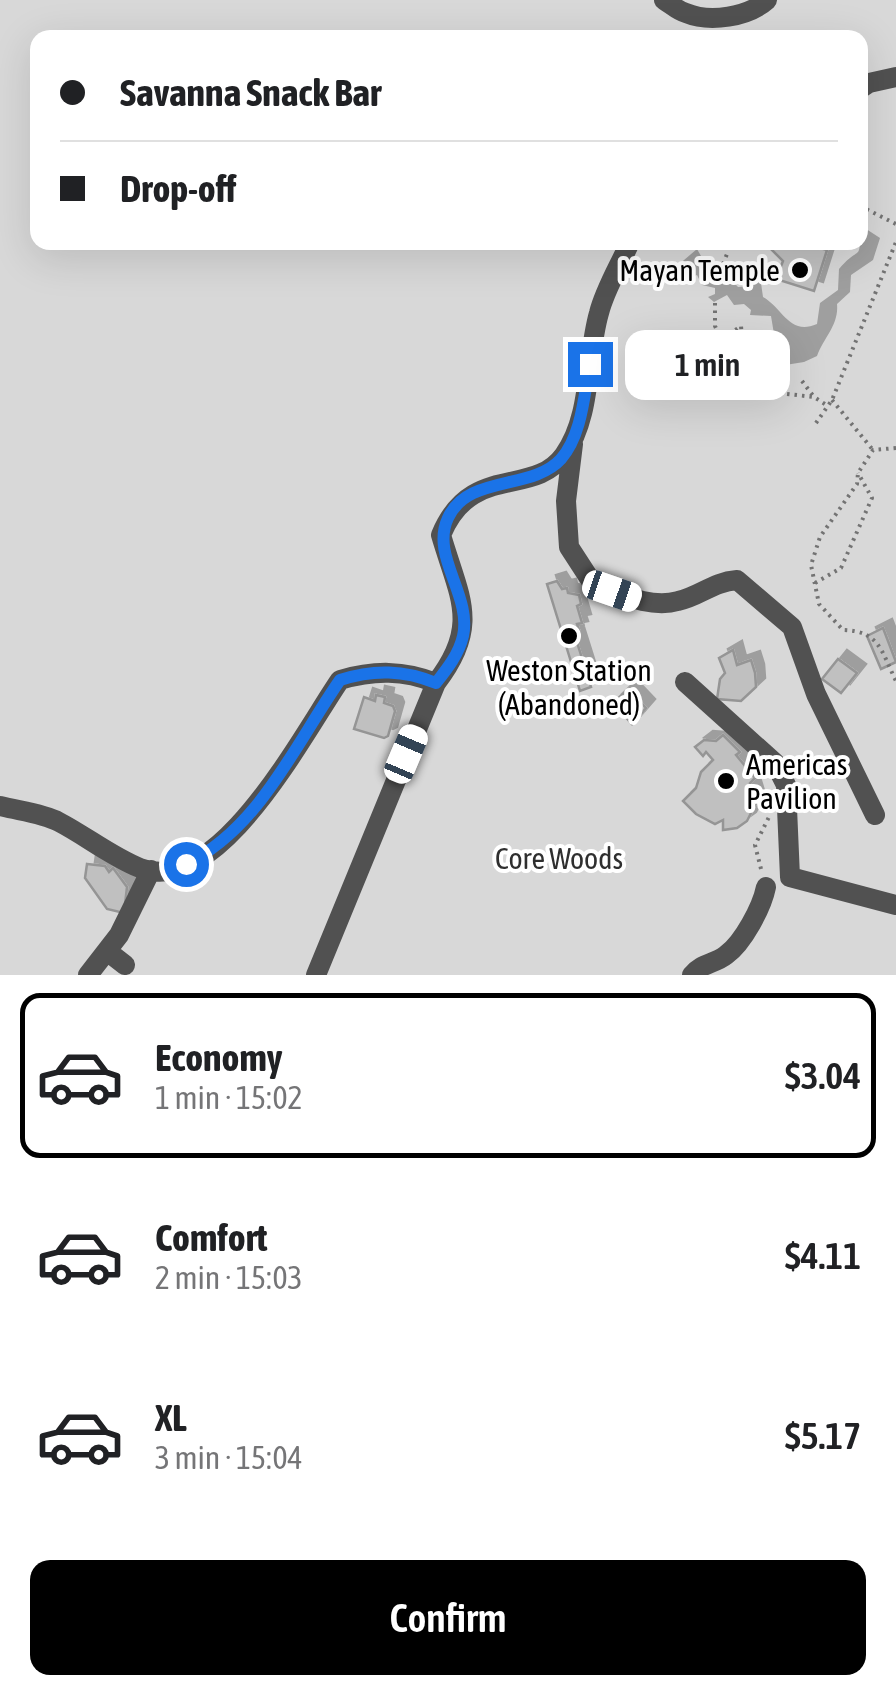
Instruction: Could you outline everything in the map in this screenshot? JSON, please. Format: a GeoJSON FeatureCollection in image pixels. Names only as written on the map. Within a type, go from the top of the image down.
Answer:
{"type":"FeatureCollection","features":[{"type":"Feature","properties":{"kind":"street"},"geometry":{"type":"LineString","coordinates":[[664,0],[687,14],[720,18],[757,9],[767,0]]}},
{"type":"Feature","properties":{"kind":"street"},"geometry":{"type":"LineString","coordinates":[[868,84],[896,78]]}},
{"type":"Feature","properties":{"kind":"street"},"geometry":{"type":"LineString","coordinates":[[626,250],[599,311],[574,436],[566,500],[569,547],[593,584],[659,604],[680,601],[718,582],[737,580],[792,627],[816,694],[875,815]]}},
{"type":"Feature","properties":{"kind":"street"},"geometry":{"type":"LineString","coordinates":[[316,975],[436,683],[452,663],[463,635],[462,601],[441,535],[450,512],[479,491],[545,470],[563,457],[574,436]]}},
{"type":"Feature","properties":{"kind":"street"},"geometry":{"type":"LineString","coordinates":[[0,806],[55,819],[141,869],[168,873],[205,856],[253,812],[340,680],[363,673],[409,672],[436,683]]}},
{"type":"Feature","properties":{"kind":"street"},"geometry":{"type":"LineString","coordinates":[[685,682],[775,762],[786,786],[790,877],[896,905]]}},
{"type":"Feature","properties":{"kind":"street"},"geometry":{"type":"LineString","coordinates":[[88,975],[119,936],[151,870]]}},
{"type":"Feature","properties":{"kind":"street"},"geometry":{"type":"LineString","coordinates":[[692,975],[698,968],[728,955],[762,907],[766,887]]}},
{"type":"Feature","properties":{"kind":"street"},"geometry":{"type":"LineString","coordinates":[[107,951],[124,964]]}},
{"type":"Feature","properties":{"kind":"path"},"geometry":{"type":"LineString","coordinates":[[868,210],[896,224]]}},
{"type":"Feature","properties":{"kind":"path"},"geometry":{"type":"LineString","coordinates":[[816,423],[832,400],[896,242]]}},
{"type":"Feature","properties":{"kind":"path"},"geometry":{"type":"LineString","coordinates":[[723,264],[727,250]]}},
{"type":"Feature","properties":{"kind":"path"},"geometry":{"type":"LineString","coordinates":[[715,303],[715,326],[720,337],[740,326],[744,361],[779,393],[814,397]]}},
{"type":"Feature","properties":{"kind":"path"},"geometry":{"type":"LineString","coordinates":[[802,381],[814,397],[828,406]]}},
{"type":"Feature","properties":{"kind":"path"},"geometry":{"type":"LineString","coordinates":[[832,400],[873,450]]}},
{"type":"Feature","properties":{"kind":"path"},"geometry":{"type":"LineString","coordinates":[[873,450],[896,448]]}},
{"type":"Feature","properties":{"kind":"path"},"geometry":{"type":"LineString","coordinates":[[873,450],[858,474],[857,484],[820,538],[811,566],[820,604],[843,630],[866,630],[874,638],[896,681]]}},
{"type":"Feature","properties":{"kind":"path"},"geometry":{"type":"LineString","coordinates":[[815,583],[842,568],[872,498],[858,474]]}},
{"type":"Feature","properties":{"kind":"path"},"geometry":{"type":"LineString","coordinates":[[766,887],[755,845],[774,806]]}},
{"type":"Feature","properties":{"kind":"green space","name":"Core Woods"},"geometry":{"type":"Polygon","coordinates":[[[0,0],[896,0],[896,975],[0,975],[0,0]]]}},
{"type":"Feature","properties":{"kind":"shaded area"},"geometry":{"type":"Polygon","coordinates":[[[868,230],[880,238],[873,260],[851,275],[850,292],[837,304],[833,325],[817,356],[779,366],[767,354],[774,334],[771,316],[750,315],[751,310],[744,304],[734,305],[727,295],[714,302],[708,297],[715,294],[715,288],[702,285],[697,275],[687,280],[677,273],[677,266],[698,250],[700,270],[709,266],[723,271],[738,287],[751,286],[757,279],[763,297],[793,324],[807,327],[817,324],[820,303],[838,290],[839,269],[858,252],[868,250],[868,230]]]}},
{"type":"Feature","properties":{"kind":"building","name":"Mayan Temple"},"geometry":{"type":"Polygon","coordinates":[[[772,250],[827,250],[814,291],[776,279],[783,261],[772,250]]]}},
{"type":"Feature","properties":{"kind":"building","name":"Weston Station (Abandoned)"},"geometry":{"type":"Polygon","coordinates":[[[557,581],[568,593],[579,595],[581,604],[577,606],[582,623],[574,631],[591,687],[580,691],[547,584],[557,581]]]}},
{"type":"Feature","properties":{"kind":"building"},"geometry":{"type":"Polygon","coordinates":[[[883,628],[896,662],[881,669],[867,636],[883,628]]]}},
{"type":"Feature","properties":{"kind":"building"},"geometry":{"type":"Polygon","coordinates":[[[733,650],[737,665],[751,660],[755,673],[756,687],[741,701],[717,699],[720,679],[725,673],[719,658],[733,650]]]}},
{"type":"Feature","properties":{"kind":"building"},"geometry":{"type":"Polygon","coordinates":[[[838,659],[857,673],[841,693],[822,679],[838,659]]]}},
{"type":"Feature","properties":{"kind":"building"},"geometry":{"type":"Polygon","coordinates":[[[628,689],[646,708],[632,724],[613,703],[628,689]]]}},
{"type":"Feature","properties":{"kind":"building"},"geometry":{"type":"Polygon","coordinates":[[[376,695],[385,697],[384,703],[395,711],[384,738],[354,729],[364,697],[375,701],[376,695]]]}},
{"type":"Feature","properties":{"kind":"building","name":"Americas Pavilion"},"geometry":{"type":"Polygon","coordinates":[[[723,735],[740,752],[736,755],[755,778],[750,783],[756,803],[747,821],[737,828],[723,830],[723,820],[715,824],[683,801],[713,760],[695,747],[723,735]]]}},
{"type":"Feature","properties":{"kind":"building"},"geometry":{"type":"Polygon","coordinates":[[[87,864],[105,866],[109,872],[113,868],[127,887],[124,913],[107,909],[85,878],[87,864]]]}},
{"type":"Feature","properties":{"kind":"place","name":"Mayan Temple"},"geometry":{"type":"Point","coordinates":[800,270]}},
{"type":"Feature","properties":{"kind":"place","name":"Weston Station (Abandoned)"},"geometry":{"type":"Point","coordinates":[569,636]}},
{"type":"Feature","properties":{"kind":"place","name":"Americas Pavilion"},"geometry":{"type":"Point","coordinates":[726,781]}},
{"type":"Feature","properties":{"kind":"route"},"geometry":{"type":"LineString","coordinates":[[186,864],[205,856],[253,812],[340,680],[363,673],[409,672],[436,683],[452,663],[463,635],[462,601],[441,535],[450,512],[479,491],[545,470],[563,457],[574,436],[590,364]]}}]}
